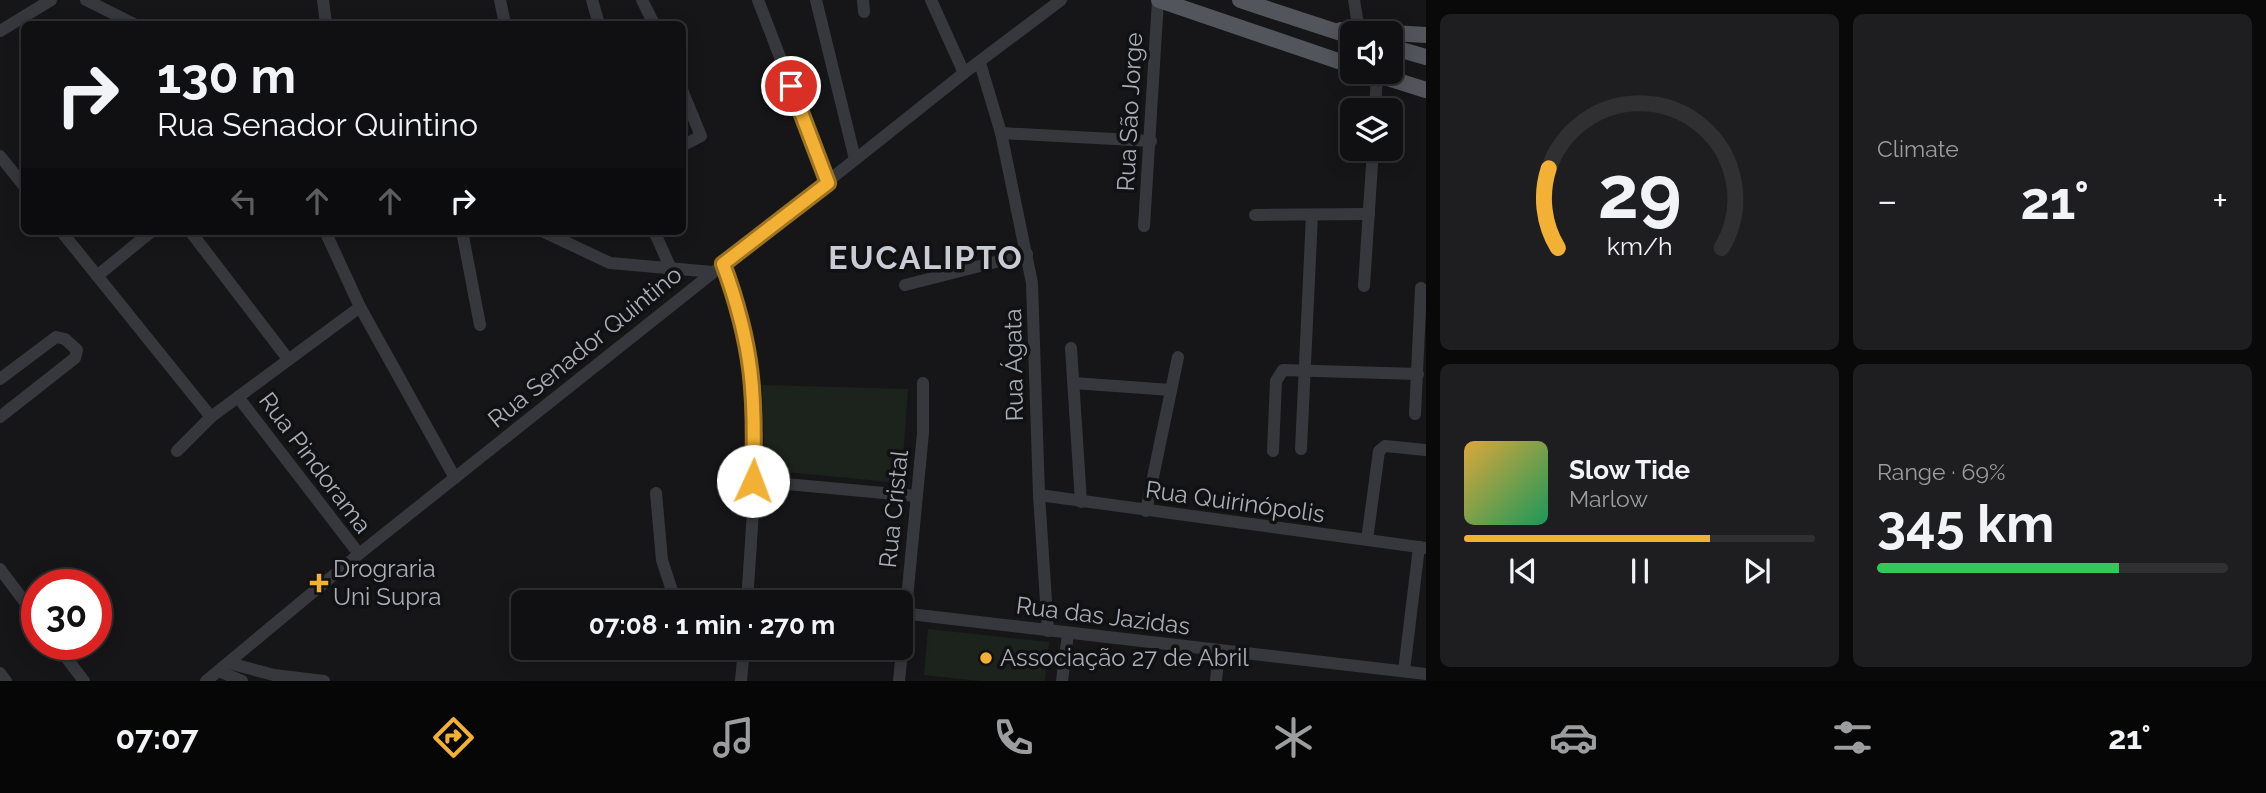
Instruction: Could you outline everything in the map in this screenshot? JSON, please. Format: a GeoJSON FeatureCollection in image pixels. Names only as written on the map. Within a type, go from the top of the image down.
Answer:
{"type":"FeatureCollection","features":[{"type":"Feature","properties":{"kind":"main road"},"geometry":{"type":"LineString","coordinates":[[1159,0],[1340,62]]}},
{"type":"Feature","properties":{"kind":"main road"},"geometry":{"type":"LineString","coordinates":[[1241,0],[1260,7],[1277,6],[1324,29],[1340,32]]}},
{"type":"Feature","properties":{"kind":"main road"},"geometry":{"type":"LineString","coordinates":[[1244,30],[1247,16],[1260,7]]}},
{"type":"Feature","properties":{"kind":"main road"},"geometry":{"type":"LineString","coordinates":[[1403,35],[1426,35]]}},
{"type":"Feature","properties":{"kind":"main road"},"geometry":{"type":"LineString","coordinates":[[1403,50],[1426,57]]}},
{"type":"Feature","properties":{"kind":"main road"},"geometry":{"type":"LineString","coordinates":[[1403,83],[1426,90]]}},
{"type":"Feature","properties":{"kind":"street"},"geometry":{"type":"LineString","coordinates":[[29,20],[51,0]]}},
{"type":"Feature","properties":{"kind":"street"},"geometry":{"type":"LineString","coordinates":[[86,0],[128,21]]}},
{"type":"Feature","properties":{"kind":"street"},"geometry":{"type":"LineString","coordinates":[[323,0],[326,21]]}},
{"type":"Feature","properties":{"kind":"street"},"geometry":{"type":"LineString","coordinates":[[500,0],[504,21]]}},
{"type":"Feature","properties":{"kind":"street"},"geometry":{"type":"LineString","coordinates":[[592,0],[598,21]]}},
{"type":"Feature","properties":{"kind":"street"},"geometry":{"type":"LineString","coordinates":[[642,0],[652,21]]}},
{"type":"Feature","properties":{"kind":"street"},"geometry":{"type":"LineString","coordinates":[[758,0],[828,183]]}},
{"type":"Feature","properties":{"kind":"street"},"geometry":{"type":"LineString","coordinates":[[816,0],[855,159]]}},
{"type":"Feature","properties":{"kind":"street"},"geometry":{"type":"LineString","coordinates":[[931,0],[964,73]]}},
{"type":"Feature","properties":{"kind":"street","name":"Rua Senador Quintino"},"geometry":{"type":"LineString","coordinates":[[206,681],[359,554],[718,268],[964,73],[1061,0]]}},
{"type":"Feature","properties":{"kind":"street","name":"Rua São Jorge"},"geometry":{"type":"LineString","coordinates":[[1144,226],[1159,0]]}},
{"type":"Feature","properties":{"kind":"street"},"geometry":{"type":"LineString","coordinates":[[1354,0],[1355,21]]}},
{"type":"Feature","properties":{"kind":"street"},"geometry":{"type":"LineString","coordinates":[[0,31],[21,23]]}},
{"type":"Feature","properties":{"kind":"street","name":"Rua Ágata"},"geometry":{"type":"LineString","coordinates":[[980,63],[1002,133],[1035,306],[1039,495],[1048,631]]}},
{"type":"Feature","properties":{"kind":"street"},"geometry":{"type":"LineString","coordinates":[[686,100],[701,136],[686,144]]}},
{"type":"Feature","properties":{"kind":"street"},"geometry":{"type":"LineString","coordinates":[[1002,133],[1151,141]]}},
{"type":"Feature","properties":{"kind":"street"},"geometry":{"type":"LineString","coordinates":[[0,156],[21,182]]}},
{"type":"Feature","properties":{"kind":"street"},"geometry":{"type":"LineString","coordinates":[[1364,286],[1372,161]]}},
{"type":"Feature","properties":{"kind":"street"},"geometry":{"type":"LineString","coordinates":[[1255,215],[1369,214]]}},
{"type":"Feature","properties":{"kind":"street"},"geometry":{"type":"LineString","coordinates":[[1301,449],[1312,215]]}},
{"type":"Feature","properties":{"kind":"street"},"geometry":{"type":"LineString","coordinates":[[64,235],[211,417]]}},
{"type":"Feature","properties":{"kind":"street"},"geometry":{"type":"LineString","coordinates":[[97,276],[147,235]]}},
{"type":"Feature","properties":{"kind":"street"},"geometry":{"type":"LineString","coordinates":[[193,235],[288,359]]}},
{"type":"Feature","properties":{"kind":"street"},"geometry":{"type":"LineString","coordinates":[[327,235],[360,307],[455,478]]}},
{"type":"Feature","properties":{"kind":"street"},"geometry":{"type":"LineString","coordinates":[[463,235],[480,325]]}},
{"type":"Feature","properties":{"kind":"street"},"geometry":{"type":"LineString","coordinates":[[550,235],[610,263],[671,269],[718,268],[740,310],[751,356],[755,421],[747,590]]}},
{"type":"Feature","properties":{"kind":"street"},"geometry":{"type":"LineString","coordinates":[[656,235],[671,269]]}},
{"type":"Feature","properties":{"kind":"street"},"geometry":{"type":"LineString","coordinates":[[905,285],[1027,254]]}},
{"type":"Feature","properties":{"kind":"street"},"geometry":{"type":"LineString","coordinates":[[1415,414],[1421,288]]}},
{"type":"Feature","properties":{"kind":"street"},"geometry":{"type":"LineString","coordinates":[[177,452],[211,417],[360,307]]}},
{"type":"Feature","properties":{"kind":"street"},"geometry":{"type":"LineString","coordinates":[[0,379],[56,337],[65,339],[76,349],[75,358],[0,417]]}},
{"type":"Feature","properties":{"kind":"street"},"geometry":{"type":"LineString","coordinates":[[1071,348],[1081,502]]}},
{"type":"Feature","properties":{"kind":"street"},"geometry":{"type":"LineString","coordinates":[[1146,511],[1178,357]]}},
{"type":"Feature","properties":{"kind":"street"},"geometry":{"type":"LineString","coordinates":[[1273,451],[1278,376],[1287,368],[1418,374]]}},
{"type":"Feature","properties":{"kind":"street","name":"Rua Cristal"},"geometry":{"type":"LineString","coordinates":[[906,590],[923,433],[923,383]]}},
{"type":"Feature","properties":{"kind":"street"},"geometry":{"type":"LineString","coordinates":[[1074,383],[1171,390]]}},
{"type":"Feature","properties":{"kind":"street","name":"Rua Pindorama"},"geometry":{"type":"LineString","coordinates":[[238,397],[359,554]]}},
{"type":"Feature","properties":{"kind":"street"},"geometry":{"type":"LineString","coordinates":[[1367,540],[1378,456],[1385,446],[1426,450]]}},
{"type":"Feature","properties":{"kind":"street"},"geometry":{"type":"LineString","coordinates":[[753,481],[916,496]]}},
{"type":"Feature","properties":{"kind":"street"},"geometry":{"type":"LineString","coordinates":[[656,493],[662,559],[672,590]]}},
{"type":"Feature","properties":{"kind":"street","name":"Rua Quirinópolis"},"geometry":{"type":"LineString","coordinates":[[1039,495],[1423,548]]}},
{"type":"Feature","properties":{"kind":"street"},"geometry":{"type":"LineString","coordinates":[[1404,671],[1423,548]]}},
{"type":"Feature","properties":{"kind":"street"},"geometry":{"type":"LineString","coordinates":[[0,569],[21,597]]}},
{"type":"Feature","properties":{"kind":"street","name":"Rua das Jazidas"},"geometry":{"type":"LineString","coordinates":[[913,614],[1219,650],[1385,675],[1404,671],[1426,674]]}},
{"type":"Feature","properties":{"kind":"street"},"geometry":{"type":"LineString","coordinates":[[1062,681],[1068,633]]}},
{"type":"Feature","properties":{"kind":"street"},"geometry":{"type":"LineString","coordinates":[[1216,681],[1219,650]]}},
{"type":"Feature","properties":{"kind":"street"},"geometry":{"type":"LineString","coordinates":[[68,660],[84,681]]}},
{"type":"Feature","properties":{"kind":"street"},"geometry":{"type":"LineString","coordinates":[[741,681],[743,660]]}},
{"type":"Feature","properties":{"kind":"street","name":"Rua Cristal"},"geometry":{"type":"LineString","coordinates":[[900,681],[901,660]]}},
{"type":"Feature","properties":{"kind":"street"},"geometry":{"type":"LineString","coordinates":[[224,667],[252,675],[324,681]]}},
{"type":"Feature","properties":{"kind":"street"},"geometry":{"type":"LineString","coordinates":[[224,667],[242,681]]}},
{"type":"Feature","properties":{"kind":"street"},"geometry":{"type":"LineString","coordinates":[[0,673],[6,681]]}},
{"type":"Feature","properties":{"kind":"shaded area"},"geometry":{"type":"Polygon","coordinates":[[[762,385],[908,389],[901,483],[765,470],[762,385]]]}},
{"type":"Feature","properties":{"kind":"shaded area","name":"Associação 27 de Abril"},"geometry":{"type":"Polygon","coordinates":[[[928,629],[1049,642],[1045,681],[980,681],[924,675],[928,629]]]}},
{"type":"Feature","properties":{"kind":"place","name":"Drograria Uni Supra"},"geometry":{"type":"Point","coordinates":[319,583]}},
{"type":"Feature","properties":{"kind":"place","name":"Associação 27 de Abril"},"geometry":{"type":"Point","coordinates":[986,658]}},
{"type":"Feature","properties":{"kind":"district","name":"EUCALIPTO"},"geometry":{"type":"Point","coordinates":[926,258]}},
{"type":"Feature","properties":{"kind":"route"},"geometry":{"type":"LineString","coordinates":[[753,481],[755,421],[751,356],[740,310],[723,264],[828,183],[791,86]]}}]}
